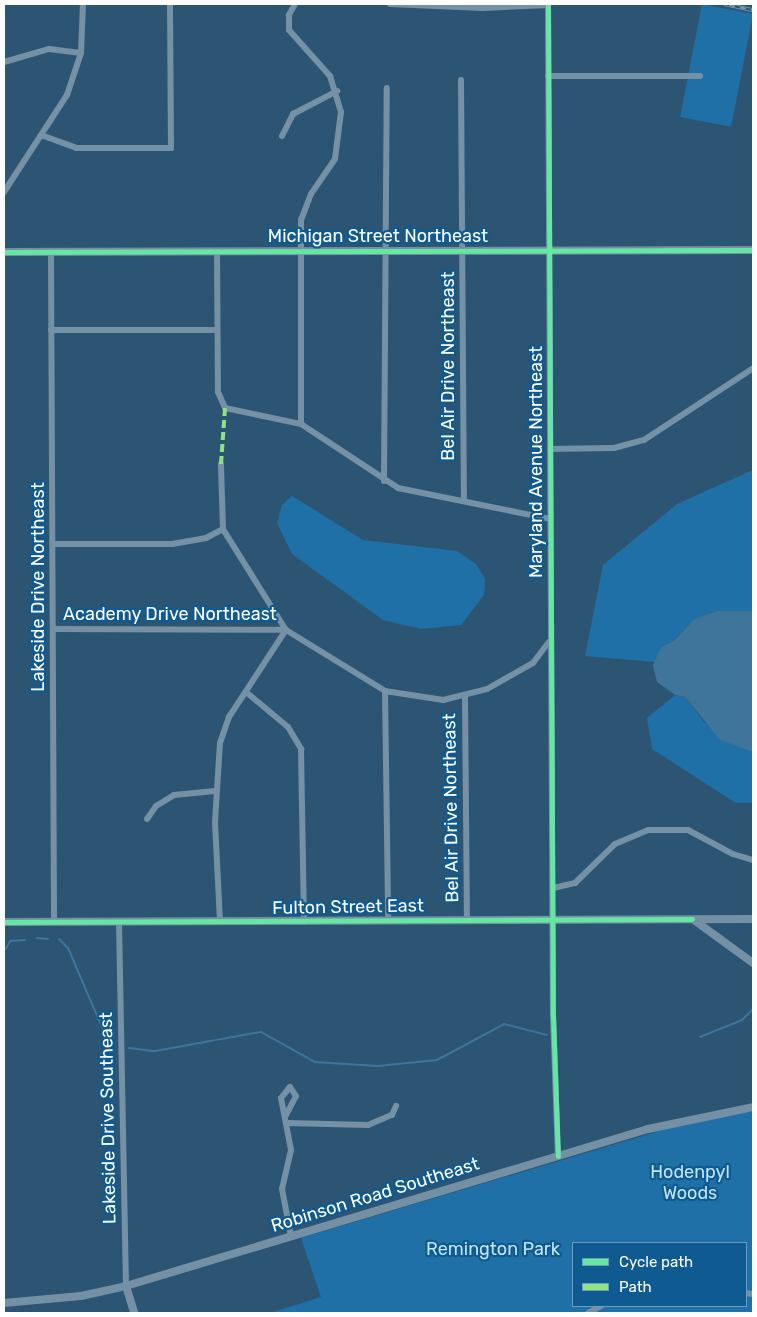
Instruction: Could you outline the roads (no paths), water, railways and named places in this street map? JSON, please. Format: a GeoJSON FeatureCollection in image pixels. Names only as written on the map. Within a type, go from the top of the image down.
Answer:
{"type":"FeatureCollection","features":[{"type":"Feature","properties":{"kind":"main road","name":"Michigan Street Northeast"},"geometry":{"type":"LineString","coordinates":[[4,252],[463,249],[753,250]]}},
{"type":"Feature","properties":{"kind":"main road"},"geometry":{"type":"LineString","coordinates":[[692,919],[753,963]]}},
{"type":"Feature","properties":{"kind":"main road","name":"Fulton Street East"},"geometry":{"type":"LineString","coordinates":[[4,922],[753,919]]}},
{"type":"Feature","properties":{"kind":"main road","name":"Robinson Road Southeast"},"geometry":{"type":"LineString","coordinates":[[4,1303],[81,1296],[126,1286],[675,1122],[753,1107]]}},
{"type":"Feature","properties":{"kind":"main road","name":"Lakeside Drive Southeast"},"geometry":{"type":"LineString","coordinates":[[126,1286],[134,1313]]}},
{"type":"Feature","properties":{"kind":"street"},"geometry":{"type":"LineString","coordinates":[[4,192],[67,96],[81,53],[83,4]]}},
{"type":"Feature","properties":{"kind":"street"},"geometry":{"type":"LineString","coordinates":[[41,135],[76,148],[171,148],[170,4]]}},
{"type":"Feature","properties":{"kind":"street"},"geometry":{"type":"LineString","coordinates":[[295,4],[288,15],[289,30],[323,67],[337,91],[341,112],[338,148],[306,203],[300,250],[301,424]]}},
{"type":"Feature","properties":{"kind":"street"},"geometry":{"type":"LineString","coordinates":[[390,4],[466,6],[548,4]]}},
{"type":"Feature","properties":{"kind":"street","name":"Maryland Avenue Northeast"},"geometry":{"type":"LineString","coordinates":[[548,4],[550,642],[558,1156]]}},
{"type":"Feature","properties":{"kind":"street"},"geometry":{"type":"LineString","coordinates":[[4,62],[47,50],[81,53]]}},
{"type":"Feature","properties":{"kind":"street"},"geometry":{"type":"LineString","coordinates":[[548,76],[700,76]]}},
{"type":"Feature","properties":{"kind":"street","name":"Bel Air Drive Northeast"},"geometry":{"type":"LineString","coordinates":[[461,80],[464,501]]}},
{"type":"Feature","properties":{"kind":"street"},"geometry":{"type":"LineString","coordinates":[[384,481],[382,250],[387,88]]}},
{"type":"Feature","properties":{"kind":"street"},"geometry":{"type":"LineString","coordinates":[[282,136],[293,114],[337,91]]}},
{"type":"Feature","properties":{"kind":"street"},"geometry":{"type":"LineString","coordinates":[[217,251],[218,392],[225,408],[301,424],[330,440],[384,481],[464,501],[550,519]]}},
{"type":"Feature","properties":{"kind":"street","name":"Lakeside Drive Northeast"},"geometry":{"type":"LineString","coordinates":[[51,252],[54,922]]}},
{"type":"Feature","properties":{"kind":"street"},"geometry":{"type":"LineString","coordinates":[[51,330],[217,330]]}},
{"type":"Feature","properties":{"kind":"street"},"geometry":{"type":"LineString","coordinates":[[550,449],[614,448],[644,440],[753,368]]}},
{"type":"Feature","properties":{"kind":"street"},"geometry":{"type":"LineString","coordinates":[[220,921],[215,791],[223,728],[286,630],[223,529],[221,464]]}},
{"type":"Feature","properties":{"kind":"street"},"geometry":{"type":"LineString","coordinates":[[53,544],[172,544],[206,538],[223,529]]}},
{"type":"Feature","properties":{"kind":"street","name":"Academy Drive Northeast"},"geometry":{"type":"LineString","coordinates":[[53,629],[286,630],[385,690],[415,698],[465,697],[533,663],[550,642]]}},
{"type":"Feature","properties":{"kind":"street"},"geometry":{"type":"LineString","coordinates":[[385,690],[388,920]]}},
{"type":"Feature","properties":{"kind":"street"},"geometry":{"type":"LineString","coordinates":[[246,692],[288,727],[301,749],[304,922]]}},
{"type":"Feature","properties":{"kind":"street","name":"Bel Air Drive Northeast"},"geometry":{"type":"LineString","coordinates":[[465,697],[467,919]]}},
{"type":"Feature","properties":{"kind":"street"},"geometry":{"type":"LineString","coordinates":[[147,819],[168,798],[215,791]]}},
{"type":"Feature","properties":{"kind":"street"},"geometry":{"type":"LineString","coordinates":[[553,888],[575,883],[615,844],[648,830],[688,830],[733,854],[753,860]]}},
{"type":"Feature","properties":{"kind":"street","name":"Lakeside Drive Southeast"},"geometry":{"type":"LineString","coordinates":[[119,922],[126,1286]]}},
{"type":"Feature","properties":{"kind":"street"},"geometry":{"type":"LineString","coordinates":[[291,1236],[282,1189],[292,1150],[287,1119],[368,1125],[392,1115],[396,1106]]}},
{"type":"Feature","properties":{"kind":"street"},"geometry":{"type":"LineString","coordinates":[[588,1313],[599,1307]]}},
{"type":"Feature","properties":{"kind":"waterway"},"geometry":{"type":"LineString","coordinates":[[37,938],[48,939]]}},
{"type":"Feature","properties":{"kind":"waterway"},"geometry":{"type":"LineString","coordinates":[[59,939],[68,948],[107,1039]]}},
{"type":"Feature","properties":{"kind":"waterway"},"geometry":{"type":"LineString","coordinates":[[4,952],[10,941],[25,940]]}},
{"type":"Feature","properties":{"kind":"waterway"},"geometry":{"type":"LineString","coordinates":[[700,1037],[742,1020],[753,1009]]}},
{"type":"Feature","properties":{"kind":"waterway"},"geometry":{"type":"LineString","coordinates":[[129,1048],[155,1051],[261,1032],[315,1062],[378,1066],[437,1060],[504,1024],[547,1035]]}},
{"type":"Feature","properties":{"kind":"railway"},"geometry":{"type":"LineString","coordinates":[[724,4],[753,10]]}},
{"type":"Feature","properties":{"kind":"park label","name":"Hodenpyl Woods"},"geometry":{"type":"Point","coordinates":[690,1183]}},
{"type":"Feature","properties":{"kind":"park label","name":"Remington Park"},"geometry":{"type":"Point","coordinates":[493,1249]}}]}
